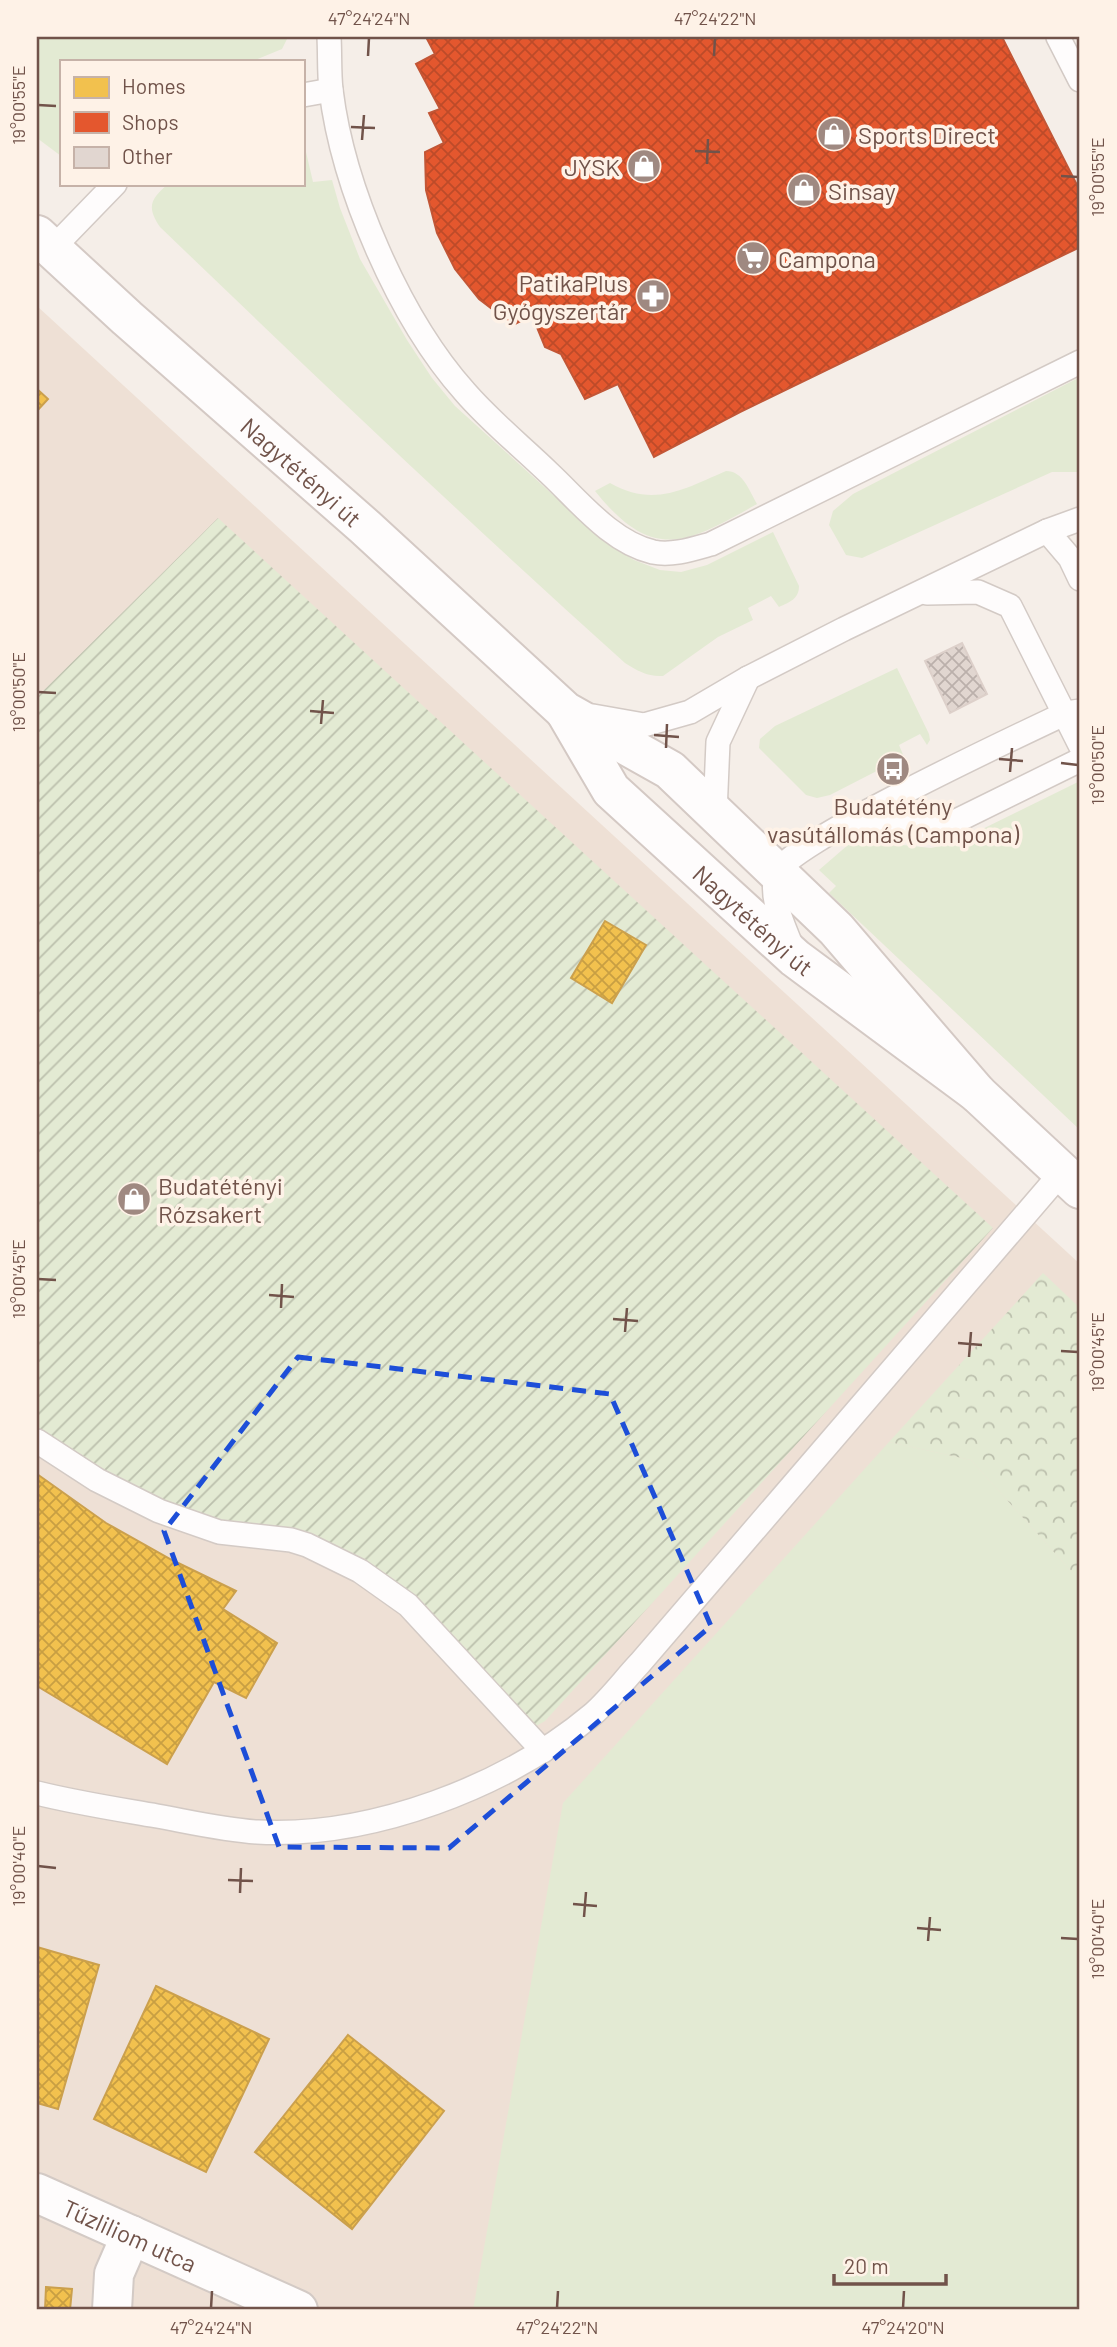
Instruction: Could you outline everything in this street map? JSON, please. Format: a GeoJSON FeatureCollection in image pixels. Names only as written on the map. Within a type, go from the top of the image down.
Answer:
{"type":"FeatureCollection","features":[{"type":"Feature","properties":{"kind":"main road","name":"Nagytétényi út"},"geometry":{"type":"LineString","coordinates":[[42,250],[365,527],[565,711],[670,770],[836,929],[977,1093],[1071,1181]]}},
{"type":"Feature","properties":{"kind":"main road","name":"Nagytétényi út"},"geometry":{"type":"LineString","coordinates":[[565,711],[611,790],[795,958],[977,1093]]}},
{"type":"Feature","properties":{"kind":"main road","name":"Tűzliliom utca"},"geometry":{"type":"LineString","coordinates":[[37,2193],[298,2310]]}},
{"type":"Feature","properties":{"kind":"main road"},"geometry":{"type":"LineString","coordinates":[[112,2310],[114,2274],[131,2235]]}},
{"type":"Feature","properties":{"kind":"lane"},"geometry":{"type":"LineString","coordinates":[[329,37],[331,90],[345,157],[378,254],[428,342],[465,392],[589,511],[629,543],[655,552],[685,551],[711,544],[1080,362]]}},
{"type":"Feature","properties":{"kind":"lane"},"geometry":{"type":"LineString","coordinates":[[1058,37],[1080,80]]}},
{"type":"Feature","properties":{"kind":"lane"},"geometry":{"type":"LineString","coordinates":[[304,95],[331,90]]}},
{"type":"Feature","properties":{"kind":"lane"},"geometry":{"type":"LineString","coordinates":[[42,250],[113,186]]}},
{"type":"Feature","properties":{"kind":"lane"},"geometry":{"type":"LineString","coordinates":[[565,711],[644,725],[698,708],[748,678],[844,629],[1046,531],[1080,519]]}},
{"type":"Feature","properties":{"kind":"lane"},"geometry":{"type":"LineString","coordinates":[[1046,531],[1070,558],[1080,579]]}},
{"type":"Feature","properties":{"kind":"lane"},"geometry":{"type":"LineString","coordinates":[[921,593],[978,592],[1010,606],[1073,712],[1080,745]]}},
{"type":"Feature","properties":{"kind":"lane"},"geometry":{"type":"LineString","coordinates":[[715,813],[718,742],[748,678]]}},
{"type":"Feature","properties":{"kind":"lane"},"geometry":{"type":"LineString","coordinates":[[795,958],[775,895],[777,872],[788,859],[847,822],[1073,712]]}},
{"type":"Feature","properties":{"kind":"lane"},"geometry":{"type":"LineString","coordinates":[[847,822],[922,829],[944,827],[1080,760]]}},
{"type":"Feature","properties":{"kind":"lane"},"geometry":{"type":"LineString","coordinates":[[37,1794],[180,1821],[257,1832],[324,1830],[398,1814],[473,1789],[543,1751],[594,1713],[1071,1181]]}},
{"type":"Feature","properties":{"kind":"lane"},"geometry":{"type":"LineString","coordinates":[[37,1441],[97,1480],[159,1511],[219,1532],[291,1540],[360,1571],[408,1605],[543,1751]]}},
{"type":"Feature","properties":{"kind":"highlighted area"},"geometry":{"type":"Polygon","coordinates":[[[298,1357],[610,1394],[711,1626],[449,1848],[279,1847],[164,1531],[298,1357]]]}},
{"type":"Feature","properties":{"kind":"shaded area"},"geometry":{"type":"Polygon","coordinates":[[[37,306],[1080,1264],[1080,2310],[37,2310],[37,306]]]}},
{"type":"Feature","properties":{"kind":"green space"},"geometry":{"type":"Polygon","coordinates":[[[37,37],[288,37],[282,49],[255,60],[60,60],[60,155],[37,138],[37,37]]]}},
{"type":"Feature","properties":{"kind":"green space"},"geometry":{"type":"Polygon","coordinates":[[[304,149],[313,182],[332,180],[360,259],[407,340],[432,378],[455,406],[605,542],[634,560],[660,570],[681,572],[707,565],[773,532],[799,586],[796,597],[779,607],[771,596],[748,608],[753,620],[718,637],[663,676],[643,673],[625,663],[449,501],[160,227],[152,208],[158,194],[166,186],[304,186],[304,149]]]}},
{"type":"Feature","properties":{"kind":"green space"},"geometry":{"type":"Polygon","coordinates":[[[1080,377],[1080,472],[1052,472],[862,558],[846,555],[829,525],[833,511],[853,494],[1080,377]]]}},
{"type":"Feature","properties":{"kind":"green space"},"geometry":{"type":"Polygon","coordinates":[[[726,471],[741,478],[757,504],[710,529],[671,539],[653,537],[635,529],[616,514],[595,491],[610,483],[641,494],[669,493],[726,471]]]}},
{"type":"Feature","properties":{"kind":"green space"},"geometry":{"type":"Polygon","coordinates":[[[218,518],[993,1228],[545,1721],[526,1732],[360,1571],[219,1532],[37,1441],[37,697],[218,518]]]}},
{"type":"Feature","properties":{"kind":"green space"},"geometry":{"type":"Polygon","coordinates":[[[897,668],[929,734],[927,745],[920,734],[899,745],[904,757],[830,795],[817,798],[806,795],[759,748],[760,739],[775,726],[897,668]]]}},
{"type":"Feature","properties":{"kind":"green space"},"geometry":{"type":"Polygon","coordinates":[[[1080,781],[1080,1130],[829,893],[836,886],[819,870],[856,838],[872,837],[903,845],[931,848],[954,843],[1080,781]]]}},
{"type":"Feature","properties":{"kind":"green space"},"geometry":{"type":"Polygon","coordinates":[[[1043,1273],[1080,1308],[1080,1581],[971,1460],[889,1442],[1043,1273]]]}},
{"type":"Feature","properties":{"kind":"green space"},"geometry":{"type":"Polygon","coordinates":[[[889,1442],[971,1460],[1080,1581],[1080,2310],[473,2310],[563,1803],[889,1442]]]}},
{"type":"Feature","properties":{"kind":"building: Homes"},"geometry":{"type":"Polygon","coordinates":[[[37,389],[48,399],[37,411],[37,389]]]}},
{"type":"Feature","properties":{"kind":"building: Homes"},"geometry":{"type":"Polygon","coordinates":[[[605,921],[646,945],[612,1003],[571,978],[605,921]]]}},
{"type":"Feature","properties":{"kind":"building: Homes"},"geometry":{"type":"Polygon","coordinates":[[[37,1474],[106,1523],[172,1560],[236,1591],[223,1609],[277,1643],[246,1698],[214,1682],[167,1764],[37,1686],[37,1474]]]}},
{"type":"Feature","properties":{"kind":"building: Homes"},"geometry":{"type":"Polygon","coordinates":[[[37,1947],[99,1965],[58,2109],[37,2103],[37,1947]]]}},
{"type":"Feature","properties":{"kind":"building: Homes"},"geometry":{"type":"Polygon","coordinates":[[[156,1986],[269,2039],[206,2172],[94,2119],[156,1986]]]}},
{"type":"Feature","properties":{"kind":"building: Homes"},"geometry":{"type":"Polygon","coordinates":[[[348,2035],[444,2111],[352,2229],[255,2152],[348,2035]]]}},
{"type":"Feature","properties":{"kind":"building: Homes"},"geometry":{"type":"Polygon","coordinates":[[[46,2287],[72,2289],[70,2310],[45,2310],[46,2287]]]}},
{"type":"Feature","properties":{"kind":"building: Shops","name":"Campona"},"geometry":{"type":"Polygon","coordinates":[[[426,37],[1002,37],[1080,191],[1080,247],[740,412],[654,457],[618,384],[585,399],[561,354],[545,347],[532,315],[513,325],[479,299],[455,269],[437,233],[426,190],[425,152],[444,143],[429,113],[440,109],[416,64],[435,54],[426,37]]]}},
{"type":"Feature","properties":{"kind":"building: Other"},"geometry":{"type":"Polygon","coordinates":[[[962,643],[987,694],[950,713],[925,661],[962,643]]]}},
{"type":"Feature","properties":{"kind":"place","name":"Sports Direct"},"geometry":{"type":"Point","coordinates":[834,134]}},
{"type":"Feature","properties":{"kind":"place","name":"JYSK"},"geometry":{"type":"Point","coordinates":[644,166]}},
{"type":"Feature","properties":{"kind":"place","name":"Sinsay"},"geometry":{"type":"Point","coordinates":[804,190]}},
{"type":"Feature","properties":{"kind":"place","name":"Campona"},"geometry":{"type":"Point","coordinates":[753,258]}},
{"type":"Feature","properties":{"kind":"place","name":"PatikaPlus Gyógyszertár"},"geometry":{"type":"Point","coordinates":[653,296]}},
{"type":"Feature","properties":{"kind":"place","name":"Budatétény vasútállomás (Campona)"},"geometry":{"type":"Point","coordinates":[893,769]}},
{"type":"Feature","properties":{"kind":"place","name":"Budatétényi Rózsakert"},"geometry":{"type":"Point","coordinates":[134,1199]}}]}
